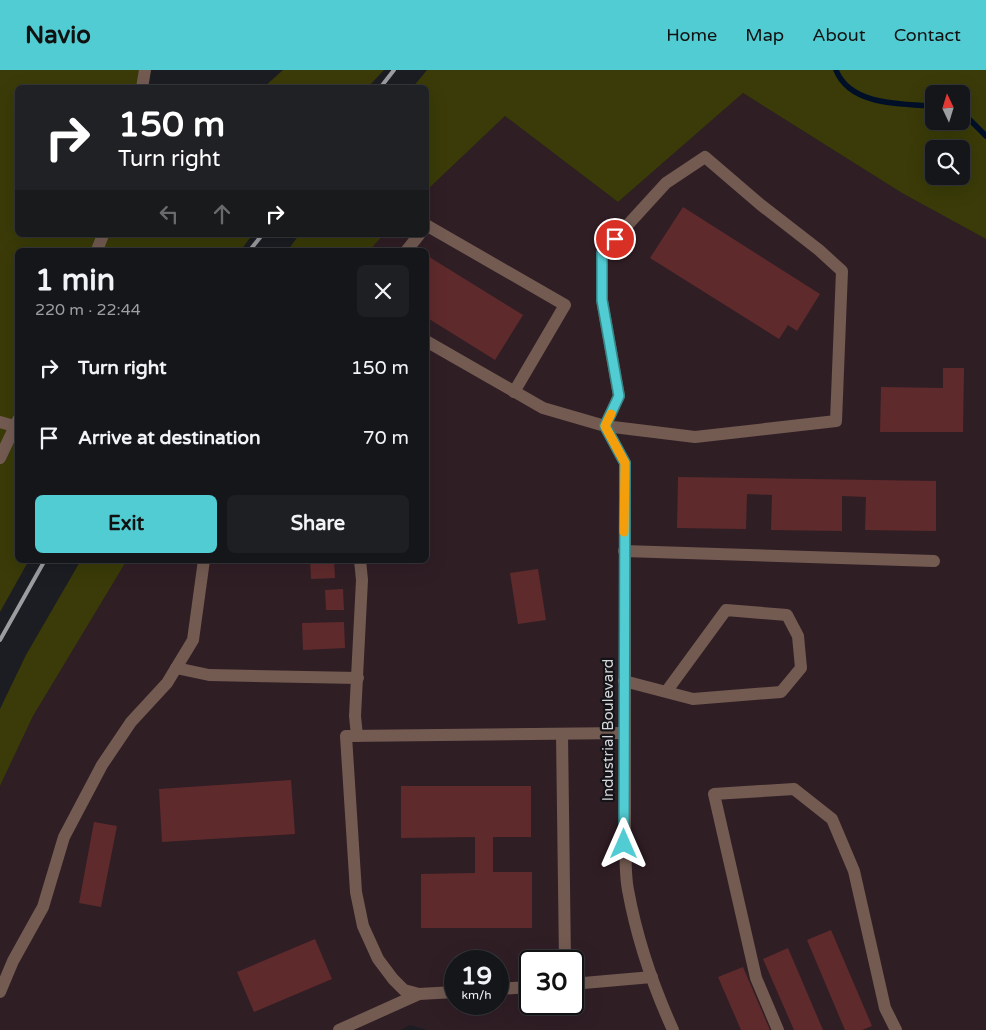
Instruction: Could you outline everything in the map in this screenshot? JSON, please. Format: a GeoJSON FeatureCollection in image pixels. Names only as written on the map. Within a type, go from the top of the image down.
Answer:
{"type":"FeatureCollection","features":[{"type":"Feature","properties":{"kind":"street"},"geometry":{"type":"LineString","coordinates":[[142,85],[145,70]]}},
{"type":"Feature","properties":{"kind":"street"},"geometry":{"type":"LineString","coordinates":[[429,344],[543,408],[605,426],[695,437],[836,421],[842,271],[819,250],[704,157],[666,183],[602,253],[602,300],[619,396],[605,426]]}},
{"type":"Feature","properties":{"kind":"street"},"geometry":{"type":"LineString","coordinates":[[429,227],[565,305],[514,392]]}},
{"type":"Feature","properties":{"kind":"street"},"geometry":{"type":"LineString","coordinates":[[408,248],[417,237]]}},
{"type":"Feature","properties":{"kind":"street"},"geometry":{"type":"LineString","coordinates":[[0,422],[15,423]]}},
{"type":"Feature","properties":{"kind":"street"},"geometry":{"type":"LineString","coordinates":[[0,458],[15,425]]}},
{"type":"Feature","properties":{"kind":"street","name":"Industrial Boulevard"},"geometry":{"type":"LineString","coordinates":[[605,426],[625,463],[624,844],[628,889],[638,933],[656,993],[673,1030]]}},
{"type":"Feature","properties":{"kind":"street"},"geometry":{"type":"LineString","coordinates":[[624,551],[934,561]]}},
{"type":"Feature","properties":{"kind":"street"},"geometry":{"type":"LineString","coordinates":[[0,992],[13,961],[43,907],[64,837],[102,765],[130,722],[167,683],[193,640],[204,563]]}},
{"type":"Feature","properties":{"kind":"street"},"geometry":{"type":"LineString","coordinates":[[357,736],[356,716],[362,580],[360,563]]}},
{"type":"Feature","properties":{"kind":"street"},"geometry":{"type":"LineString","coordinates":[[624,681],[666,692],[693,699],[781,692],[801,668],[798,636],[787,614],[726,610],[666,692]]}},
{"type":"Feature","properties":{"kind":"street"},"geometry":{"type":"LineString","coordinates":[[176,668],[209,675],[358,678]]}},
{"type":"Feature","properties":{"kind":"street"},"geometry":{"type":"LineString","coordinates":[[444,993],[420,994],[404,990],[378,959],[363,926],[356,892],[346,736],[624,733]]}},
{"type":"Feature","properties":{"kind":"street"},"geometry":{"type":"LineString","coordinates":[[562,734],[565,950]]}},
{"type":"Feature","properties":{"kind":"street"},"geometry":{"type":"LineString","coordinates":[[778,1030],[756,978],[714,794],[794,789],[832,819],[854,871],[885,1008],[896,1030]]}},
{"type":"Feature","properties":{"kind":"street"},"geometry":{"type":"LineString","coordinates":[[584,983],[652,977]]}},
{"type":"Feature","properties":{"kind":"street"},"geometry":{"type":"LineString","coordinates":[[339,1030],[420,994]]}},
{"type":"Feature","properties":{"kind":"shaded area"},"geometry":{"type":"Polygon","coordinates":[[[0,70],[145,70],[142,85],[15,85],[15,237],[251,237],[242,248],[15,248],[15,563],[27,563],[0,612],[0,70]]]}},
{"type":"Feature","properties":{"kind":"shaded area"},"geometry":{"type":"Polygon","coordinates":[[[283,70],[384,70],[370,85],[266,85],[283,70]]]}},
{"type":"Feature","properties":{"kind":"shaded area"},"geometry":{"type":"Polygon","coordinates":[[[427,70],[986,70],[986,239],[902,193],[743,93],[618,202],[505,116],[429,188],[429,85],[415,85],[427,70]]]}},
{"type":"Feature","properties":{"kind":"shaded area"},"geometry":{"type":"Polygon","coordinates":[[[743,93],[902,193],[986,239],[986,1030],[427,1030],[410,1025],[401,1030],[0,1030],[0,786],[33,716],[125,563],[429,563],[429,248],[372,248],[381,237],[429,237],[429,188],[505,116],[618,202],[743,93]]]}},
{"type":"Feature","properties":{"kind":"shaded area"},"geometry":{"type":"Polygon","coordinates":[[[298,237],[381,237],[372,248],[289,248],[298,237]]]}},
{"type":"Feature","properties":{"kind":"shaded area"},"geometry":{"type":"Polygon","coordinates":[[[79,563],[125,563],[33,716],[0,786],[0,709],[26,655],[79,563]]]}},
{"type":"Feature","properties":{"kind":"building"},"geometry":{"type":"Polygon","coordinates":[[[683,207],[820,294],[797,331],[788,325],[779,339],[650,258],[683,207]]]}},
{"type":"Feature","properties":{"kind":"building"},"geometry":{"type":"Polygon","coordinates":[[[429,257],[523,315],[495,360],[429,319],[429,257]]]}},
{"type":"Feature","properties":{"kind":"building"},"geometry":{"type":"Polygon","coordinates":[[[943,368],[964,368],[963,432],[880,432],[881,387],[943,388],[943,368]]]}},
{"type":"Feature","properties":{"kind":"building"},"geometry":{"type":"Polygon","coordinates":[[[678,477],[936,481],[936,531],[865,530],[866,497],[842,496],[842,531],[771,530],[772,495],[747,494],[746,529],[677,528],[678,477]]]}},
{"type":"Feature","properties":{"kind":"building"},"geometry":{"type":"Polygon","coordinates":[[[310,563],[334,563],[335,578],[311,579],[310,563]]]}},
{"type":"Feature","properties":{"kind":"building"},"geometry":{"type":"Polygon","coordinates":[[[538,569],[546,620],[518,624],[510,573],[538,569]]]}},
{"type":"Feature","properties":{"kind":"building"},"geometry":{"type":"Polygon","coordinates":[[[343,589],[344,610],[326,610],[325,590],[343,589]]]}},
{"type":"Feature","properties":{"kind":"building"},"geometry":{"type":"Polygon","coordinates":[[[344,622],[345,648],[303,650],[302,623],[344,622]]]}},
{"type":"Feature","properties":{"kind":"building"},"geometry":{"type":"Polygon","coordinates":[[[291,780],[295,834],[162,842],[159,789],[291,780]]]}},
{"type":"Feature","properties":{"kind":"building"},"geometry":{"type":"Polygon","coordinates":[[[401,786],[531,786],[531,837],[493,837],[493,872],[532,872],[532,928],[421,928],[421,874],[475,873],[475,837],[401,838],[401,786]]]}},
{"type":"Feature","properties":{"kind":"building"},"geometry":{"type":"Polygon","coordinates":[[[94,822],[117,826],[101,907],[79,903],[94,822]]]}},
{"type":"Feature","properties":{"kind":"building"},"geometry":{"type":"Polygon","coordinates":[[[831,930],[872,1026],[862,1030],[845,1030],[807,940],[831,930]]]}},
{"type":"Feature","properties":{"kind":"building"},"geometry":{"type":"Polygon","coordinates":[[[315,939],[332,979],[254,1012],[237,972],[315,939]]]}},
{"type":"Feature","properties":{"kind":"building"},"geometry":{"type":"Polygon","coordinates":[[[788,948],[823,1030],[794,1030],[763,959],[788,948]]]}},
{"type":"Feature","properties":{"kind":"building"},"geometry":{"type":"Polygon","coordinates":[[[743,967],[770,1030],[741,1030],[718,977],[743,967]]]}},
{"type":"Feature","properties":{"kind":"waterway"},"geometry":{"type":"LineString","coordinates":[[836,70],[843,82],[853,91],[865,97],[878,101],[925,106]]}},
{"type":"Feature","properties":{"kind":"waterway"},"geometry":{"type":"LineString","coordinates":[[970,120],[986,136]]}},
{"type":"Feature","properties":{"kind":"railway"},"geometry":{"type":"LineString","coordinates":[[382,85],[394,70]]}},
{"type":"Feature","properties":{"kind":"railway"},"geometry":{"type":"LineString","coordinates":[[252,248],[260,237]]}},
{"type":"Feature","properties":{"kind":"railway"},"geometry":{"type":"LineString","coordinates":[[0,640],[43,563]]}},
{"type":"Feature","properties":{"kind":"slow traffic"},"geometry":{"type":"LineString","coordinates":[[611,414],[605,426],[625,463],[624,532]]}},
{"type":"Feature","properties":{"kind":"route"},"geometry":{"type":"LineString","coordinates":[[615,239],[602,253],[602,300],[619,396],[605,426],[625,463],[624,844]]}}]}
